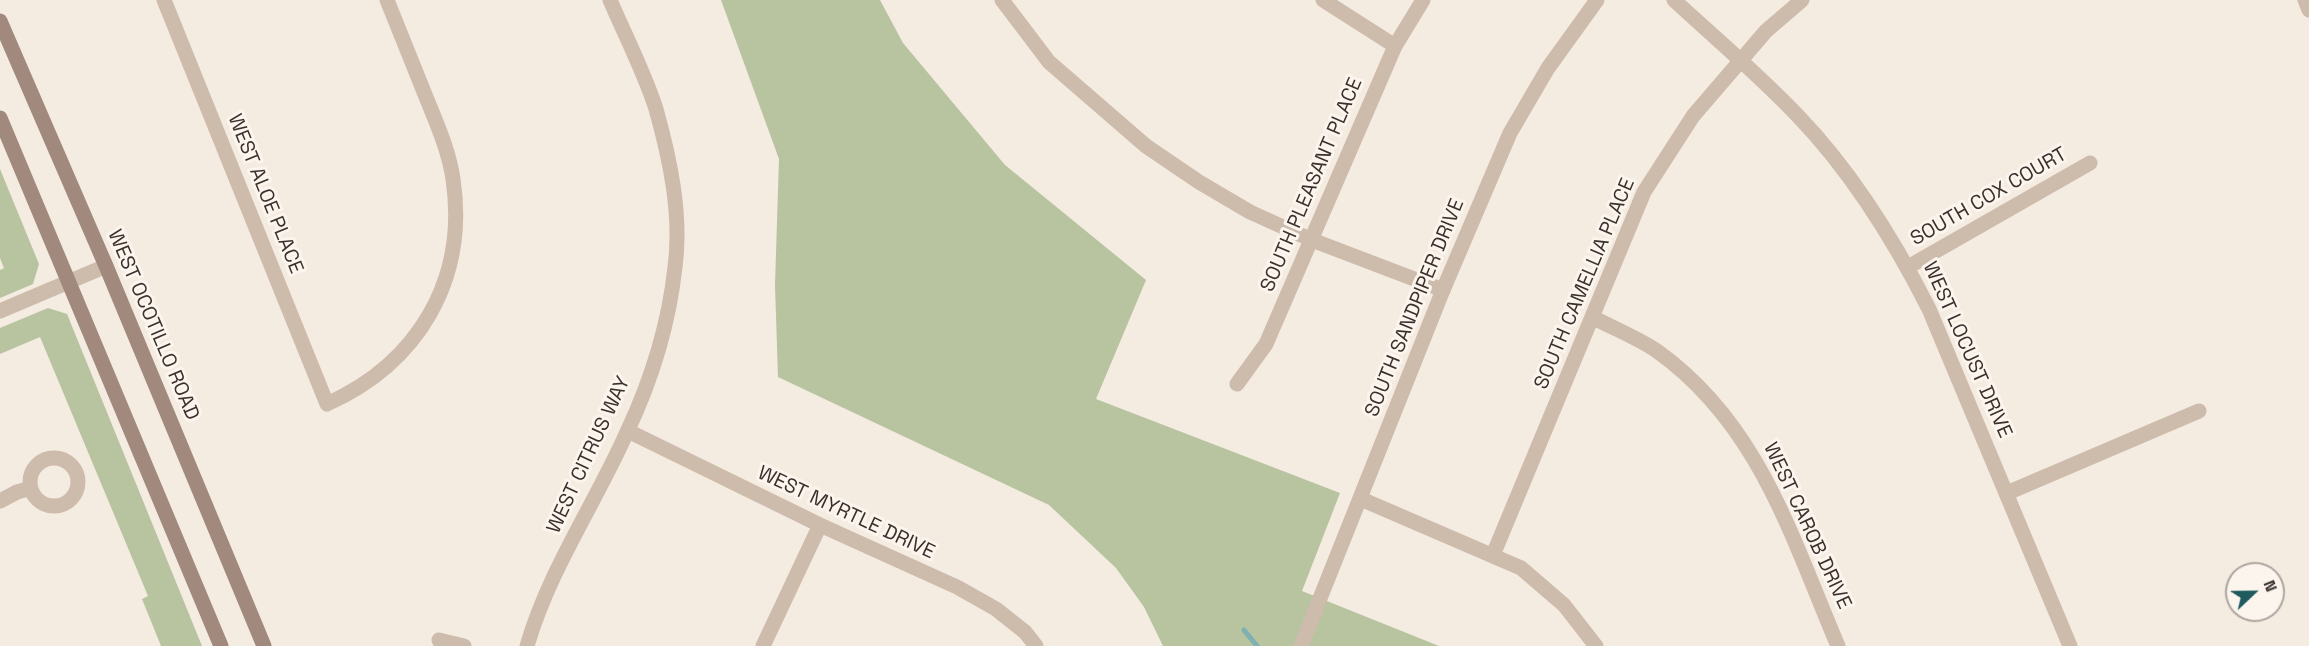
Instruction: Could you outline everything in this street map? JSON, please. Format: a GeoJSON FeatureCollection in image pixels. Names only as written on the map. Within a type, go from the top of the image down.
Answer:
{"type":"FeatureCollection","features":[{"type":"Feature","properties":{"kind":"main road","name":"WEST OCOTILLO ROAD"},"geometry":{"type":"LineString","coordinates":[[0,21],[106,266],[264,646]]}},
{"type":"Feature","properties":{"kind":"main road"},"geometry":{"type":"LineString","coordinates":[[0,118],[221,646]]}},
{"type":"Feature","properties":{"kind":"street","name":"WEST ALOE PLACE"},"geometry":{"type":"LineString","coordinates":[[164,0],[327,404],[354,392],[382,372],[405,349],[429,315],[453,255],[457,216],[453,178],[444,142],[387,0]]}},
{"type":"Feature","properties":{"kind":"street","name":"WEST CITRUS WAY"},"geometry":{"type":"LineString","coordinates":[[527,646],[543,598],[628,431],[652,367],[676,265],[676,212],[668,161],[655,107],[610,0]]}},
{"type":"Feature","properties":{"kind":"street"},"geometry":{"type":"LineString","coordinates":[[1002,0],[1049,62],[1146,146],[1199,182],[1250,212],[1312,240],[1443,290]]}},
{"type":"Feature","properties":{"kind":"street"},"geometry":{"type":"LineString","coordinates":[[1323,0],[1395,46]]}},
{"type":"Feature","properties":{"kind":"street","name":"SOUTH PLEASANT PLACE"},"geometry":{"type":"LineString","coordinates":[[1237,384],[1266,344],[1395,46],[1424,0]]}},
{"type":"Feature","properties":{"kind":"street","name":"SOUTH SANDPIPER DRIVE"},"geometry":{"type":"LineString","coordinates":[[1301,646],[1443,290],[1510,133],[1548,68],[1596,0]]}},
{"type":"Feature","properties":{"kind":"street","name":"WEST LOCUST DRIVE"},"geometry":{"type":"LineString","coordinates":[[1674,0],[1798,116],[1847,173],[1908,267],[1929,309],[2070,646]]}},
{"type":"Feature","properties":{"kind":"street","name":"SOUTH CAMELLIA PLACE"},"geometry":{"type":"LineString","coordinates":[[1493,555],[1644,192],[1693,116],[1766,31],[1802,0]]}},
{"type":"Feature","properties":{"kind":"street"},"geometry":{"type":"LineString","coordinates":[[2305,0],[2309,10]]}},
{"type":"Feature","properties":{"kind":"street","name":"SOUTH COX COURT"},"geometry":{"type":"LineString","coordinates":[[1908,267],[2090,163]]}},
{"type":"Feature","properties":{"kind":"street"},"geometry":{"type":"LineString","coordinates":[[0,311],[106,266]]}},
{"type":"Feature","properties":{"kind":"street","name":"WEST CAROB DRIVE"},"geometry":{"type":"LineString","coordinates":[[1592,317],[1655,350],[1687,375],[1709,396],[1739,433],[1764,474],[1838,646]]}},
{"type":"Feature","properties":{"kind":"street"},"geometry":{"type":"LineString","coordinates":[[2007,493],[2199,411]]}},
{"type":"Feature","properties":{"kind":"street","name":"WEST MYRTLE DRIVE"},"geometry":{"type":"LineString","coordinates":[[628,431],[820,525],[957,587],[996,609],[1025,632],[1036,646]]}},
{"type":"Feature","properties":{"kind":"street"},"geometry":{"type":"LineString","coordinates":[[0,501],[31,488]]}},
{"type":"Feature","properties":{"kind":"street"},"geometry":{"type":"LineString","coordinates":[[1361,499],[1521,568],[1564,605],[1596,646]]}},
{"type":"Feature","properties":{"kind":"street"},"geometry":{"type":"LineString","coordinates":[[763,646],[820,525]]}},
{"type":"Feature","properties":{"kind":"street"},"geometry":{"type":"LineString","coordinates":[[439,640],[464,646]]}},
{"type":"Feature","properties":{"kind":"green space"},"geometry":{"type":"Polygon","coordinates":[[[721,0],[880,0],[903,43],[1005,165],[1146,280],[1096,399],[1340,493],[1302,591],[1439,646],[1163,646],[1144,607],[1116,568],[1049,505],[778,377],[775,285],[779,159],[721,0]]]}},
{"type":"Feature","properties":{"kind":"green space"},"geometry":{"type":"Polygon","coordinates":[[[0,169],[39,264],[33,284],[0,298],[0,270],[4,268],[0,258],[0,169]]]}},
{"type":"Feature","properties":{"kind":"green space"},"geometry":{"type":"Polygon","coordinates":[[[48,308],[67,314],[202,646],[161,646],[142,599],[148,596],[40,337],[0,354],[0,328],[48,308]]]}},
{"type":"Feature","properties":{"kind":"waterway"},"geometry":{"type":"LineString","coordinates":[[1244,630],[1257,646]]}}]}
